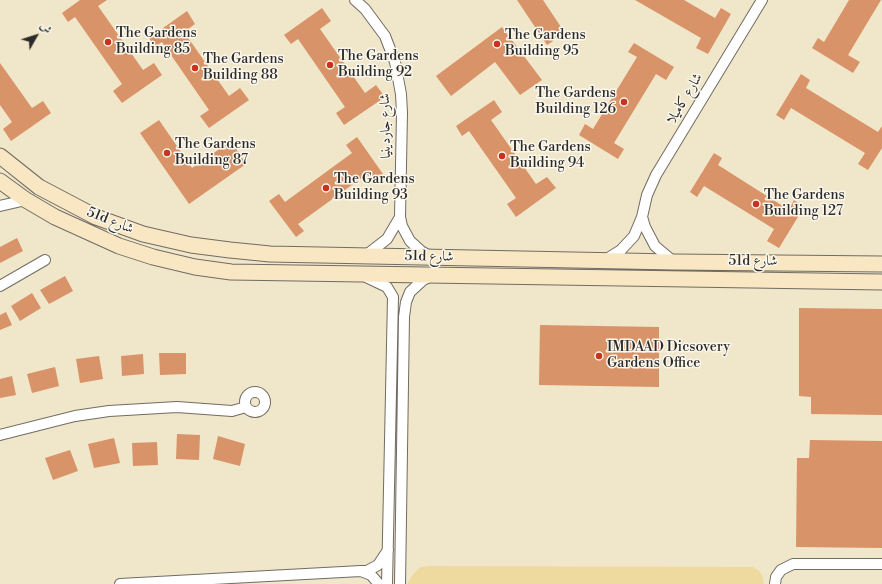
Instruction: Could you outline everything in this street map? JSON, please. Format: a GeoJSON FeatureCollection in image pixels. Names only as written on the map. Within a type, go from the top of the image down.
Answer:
{"type":"FeatureCollection","features":[{"type":"Feature","properties":{"kind":"street","name":"شارع جاردينيا"},"geometry":{"type":"LineString","coordinates":[[355,0],[365,9],[385,36],[395,62],[401,94],[402,113],[400,216],[402,226],[410,241],[421,251],[432,257]]}},
{"type":"Feature","properties":{"kind":"street","name":"شارع كاميلا"},"geometry":{"type":"LineString","coordinates":[[605,260],[628,244],[639,227],[647,195],[656,175],[762,0]]}},
{"type":"Feature","properties":{"kind":"street","name":"51d شارع"},"geometry":{"type":"LineString","coordinates":[[0,156],[39,187],[61,200],[96,217],[142,234],[191,245],[270,254],[674,262],[881,263]]}},
{"type":"Feature","properties":{"kind":"street","name":"51d شارع"},"geometry":{"type":"LineString","coordinates":[[0,182],[26,200],[62,220],[113,243],[153,257],[231,272],[882,282]]}},
{"type":"Feature","properties":{"kind":"street"},"geometry":{"type":"LineString","coordinates":[[0,206],[26,200]]}},
{"type":"Feature","properties":{"kind":"street","name":"شارع جاردينيا"},"geometry":{"type":"LineString","coordinates":[[365,256],[387,239],[400,216]]}},
{"type":"Feature","properties":{"kind":"street"},"geometry":{"type":"LineString","coordinates":[[642,217],[645,227],[655,246],[674,262]]}},
{"type":"Feature","properties":{"kind":"street"},"geometry":{"type":"LineString","coordinates":[[0,286],[46,260]]}},
{"type":"Feature","properties":{"kind":"street"},"geometry":{"type":"LineString","coordinates":[[361,275],[380,282],[387,287],[393,297],[389,548],[387,584]]}},
{"type":"Feature","properties":{"kind":"street"},"geometry":{"type":"LineString","coordinates":[[400,584],[406,302],[410,292],[416,285],[433,276]]}},
{"type":"Feature","properties":{"kind":"street"},"geometry":{"type":"LineString","coordinates":[[0,435],[75,416],[109,411],[177,407],[232,411],[246,407]]}},
{"type":"Feature","properties":{"kind":"street"},"geometry":{"type":"LineString","coordinates":[[120,584],[174,583],[367,571],[378,564],[389,548]]}},
{"type":"Feature","properties":{"kind":"street"},"geometry":{"type":"LineString","coordinates":[[775,584],[778,573],[789,565],[882,564]]}},
{"type":"Feature","properties":{"kind":"street"},"geometry":{"type":"LineString","coordinates":[[361,571],[371,575],[379,584]]}},
{"type":"Feature","properties":{"kind":"sand"},"geometry":{"type":"Polygon","coordinates":[[[421,567],[753,567],[762,575],[764,584],[407,584],[414,573],[421,567]]]}},
{"type":"Feature","properties":{"kind":"building","name":"The Gardens Building 85"},"geometry":{"type":"Polygon","coordinates":[[[80,0],[107,0],[98,6],[143,70],[154,63],[162,75],[122,103],[113,91],[122,84],[75,17],[68,22],[62,13],[80,0]]]}},
{"type":"Feature","properties":{"kind":"building"},"geometry":{"type":"Polygon","coordinates":[[[517,0],[543,0],[565,33],[547,45],[517,0]]]}},
{"type":"Feature","properties":{"kind":"building"},"geometry":{"type":"Polygon","coordinates":[[[635,0],[684,0],[715,18],[721,8],[731,14],[708,54],[696,48],[701,38],[635,0]]]}},
{"type":"Feature","properties":{"kind":"building"},"geometry":{"type":"Polygon","coordinates":[[[849,0],[881,0],[848,55],[860,62],[853,73],[812,48],[818,38],[824,42],[849,0]]]}},
{"type":"Feature","properties":{"kind":"building","name":"The Gardens Building 92"},"geometry":{"type":"Polygon","coordinates":[[[322,8],[331,21],[320,29],[365,93],[376,85],[385,97],[344,125],[336,113],[345,107],[298,39],[291,44],[284,35],[322,8]]]}},
{"type":"Feature","properties":{"kind":"building","name":"The Gardens Building 88"},"geometry":{"type":"Polygon","coordinates":[[[187,11],[195,24],[184,32],[229,96],[240,88],[249,100],[209,128],[200,116],[209,110],[162,42],[155,47],[149,38],[187,11]]]}},
{"type":"Feature","properties":{"kind":"building","name":"The Gardens Building 95"},"geometry":{"type":"Polygon","coordinates":[[[502,27],[542,80],[520,95],[495,62],[451,96],[436,76],[502,27]]]}},
{"type":"Feature","properties":{"kind":"building","name":"The Gardens Building 126"},"geometry":{"type":"Polygon","coordinates":[[[634,43],[674,67],[666,80],[656,74],[614,143],[624,149],[618,159],[579,135],[585,124],[593,129],[637,57],[628,52],[634,43]]]}},
{"type":"Feature","properties":{"kind":"building"},"geometry":{"type":"Polygon","coordinates":[[[0,63],[32,108],[43,101],[51,113],[11,141],[3,129],[12,122],[0,105],[0,63]]]}},
{"type":"Feature","properties":{"kind":"building"},"geometry":{"type":"Polygon","coordinates":[[[801,74],[810,80],[806,88],[878,132],[882,126],[882,148],[868,170],[858,164],[865,153],[791,108],[784,120],[776,115],[801,74]]]}},
{"type":"Feature","properties":{"kind":"building","name":"The Gardens Building 94"},"geometry":{"type":"Polygon","coordinates":[[[494,100],[502,112],[491,120],[536,184],[547,177],[556,188],[516,217],[507,204],[516,198],[469,131],[462,136],[456,126],[494,100]]]}},
{"type":"Feature","properties":{"kind":"building","name":"The Gardens Building 87"},"geometry":{"type":"Polygon","coordinates":[[[159,120],[192,168],[231,141],[246,164],[189,204],[140,133],[159,120]]]}},
{"type":"Feature","properties":{"kind":"building","name":"The Gardens Building 93"},"geometry":{"type":"Polygon","coordinates":[[[357,137],[383,174],[372,181],[367,174],[298,224],[304,231],[296,237],[269,201],[279,194],[285,202],[352,153],[346,145],[357,137]]]}},
{"type":"Feature","properties":{"kind":"building","name":"The Gardens Building 127"},"geometry":{"type":"Polygon","coordinates":[[[714,153],[722,158],[718,165],[789,210],[794,200],[804,207],[779,248],[767,241],[774,229],[704,186],[697,197],[690,192],[714,153]]]}},
{"type":"Feature","properties":{"kind":"building"},"geometry":{"type":"Polygon","coordinates":[[[17,238],[23,251],[0,263],[0,247],[17,238]]]}},
{"type":"Feature","properties":{"kind":"building"},"geometry":{"type":"Polygon","coordinates":[[[65,276],[73,291],[49,304],[40,290],[65,276]]]}},
{"type":"Feature","properties":{"kind":"building"},"geometry":{"type":"Polygon","coordinates":[[[32,293],[41,308],[20,321],[11,306],[32,293]]]}},
{"type":"Feature","properties":{"kind":"building"},"geometry":{"type":"Polygon","coordinates":[[[799,308],[882,309],[882,415],[811,414],[811,397],[799,396],[799,308]]]}},
{"type":"Feature","properties":{"kind":"building"},"geometry":{"type":"Polygon","coordinates":[[[6,312],[12,325],[0,330],[0,315],[6,312]]]}},
{"type":"Feature","properties":{"kind":"building","name":"IMDAAD Dicsovery Gardens Office"},"geometry":{"type":"Polygon","coordinates":[[[540,325],[659,327],[659,387],[539,385],[540,325]]]}},
{"type":"Feature","properties":{"kind":"building"},"geometry":{"type":"Polygon","coordinates":[[[159,353],[186,353],[186,374],[160,375],[159,353]]]}},
{"type":"Feature","properties":{"kind":"building"},"geometry":{"type":"Polygon","coordinates":[[[143,354],[144,374],[122,376],[121,356],[143,354]]]}},
{"type":"Feature","properties":{"kind":"building"},"geometry":{"type":"Polygon","coordinates":[[[99,356],[103,379],[80,383],[76,359],[99,356]]]}},
{"type":"Feature","properties":{"kind":"building"},"geometry":{"type":"Polygon","coordinates":[[[55,367],[59,386],[32,393],[27,374],[55,367]]]}},
{"type":"Feature","properties":{"kind":"building"},"geometry":{"type":"Polygon","coordinates":[[[12,376],[16,395],[0,398],[0,379],[12,376]]]}},
{"type":"Feature","properties":{"kind":"building"},"geometry":{"type":"Polygon","coordinates":[[[177,434],[200,435],[199,460],[176,459],[177,434]]]}},
{"type":"Feature","properties":{"kind":"building"},"geometry":{"type":"Polygon","coordinates":[[[218,436],[245,444],[240,466],[213,459],[218,436]]]}},
{"type":"Feature","properties":{"kind":"building"},"geometry":{"type":"Polygon","coordinates":[[[114,438],[120,463],[94,468],[88,444],[114,438]]]}},
{"type":"Feature","properties":{"kind":"building"},"geometry":{"type":"Polygon","coordinates":[[[810,440],[882,441],[882,548],[796,547],[797,458],[809,458],[810,440]]]}},
{"type":"Feature","properties":{"kind":"building"},"geometry":{"type":"Polygon","coordinates":[[[157,442],[158,465],[133,466],[132,443],[157,442]]]}},
{"type":"Feature","properties":{"kind":"building"},"geometry":{"type":"Polygon","coordinates":[[[70,450],[78,471],[53,480],[45,458],[70,450]]]}},
{"type":"Feature","properties":{"kind":"place","name":"The Gardens Building 85"},"geometry":{"type":"Point","coordinates":[108,42]}},
{"type":"Feature","properties":{"kind":"place","name":"The Gardens Building 95"},"geometry":{"type":"Point","coordinates":[497,44]}},
{"type":"Feature","properties":{"kind":"place","name":"The Gardens Building 92"},"geometry":{"type":"Point","coordinates":[330,65]}},
{"type":"Feature","properties":{"kind":"place","name":"The Gardens Building 88"},"geometry":{"type":"Point","coordinates":[195,68]}},
{"type":"Feature","properties":{"kind":"place","name":"The Gardens Building 126"},"geometry":{"type":"Point","coordinates":[624,102]}},
{"type":"Feature","properties":{"kind":"place","name":"The Gardens Building 87"},"geometry":{"type":"Point","coordinates":[167,153]}},
{"type":"Feature","properties":{"kind":"place","name":"The Gardens Building 94"},"geometry":{"type":"Point","coordinates":[502,156]}},
{"type":"Feature","properties":{"kind":"place","name":"The Gardens Building 93"},"geometry":{"type":"Point","coordinates":[326,188]}},
{"type":"Feature","properties":{"kind":"place","name":"The Gardens Building 127"},"geometry":{"type":"Point","coordinates":[756,204]}},
{"type":"Feature","properties":{"kind":"place","name":"IMDAAD Dicsovery Gardens Office"},"geometry":{"type":"Point","coordinates":[599,356]}}]}
